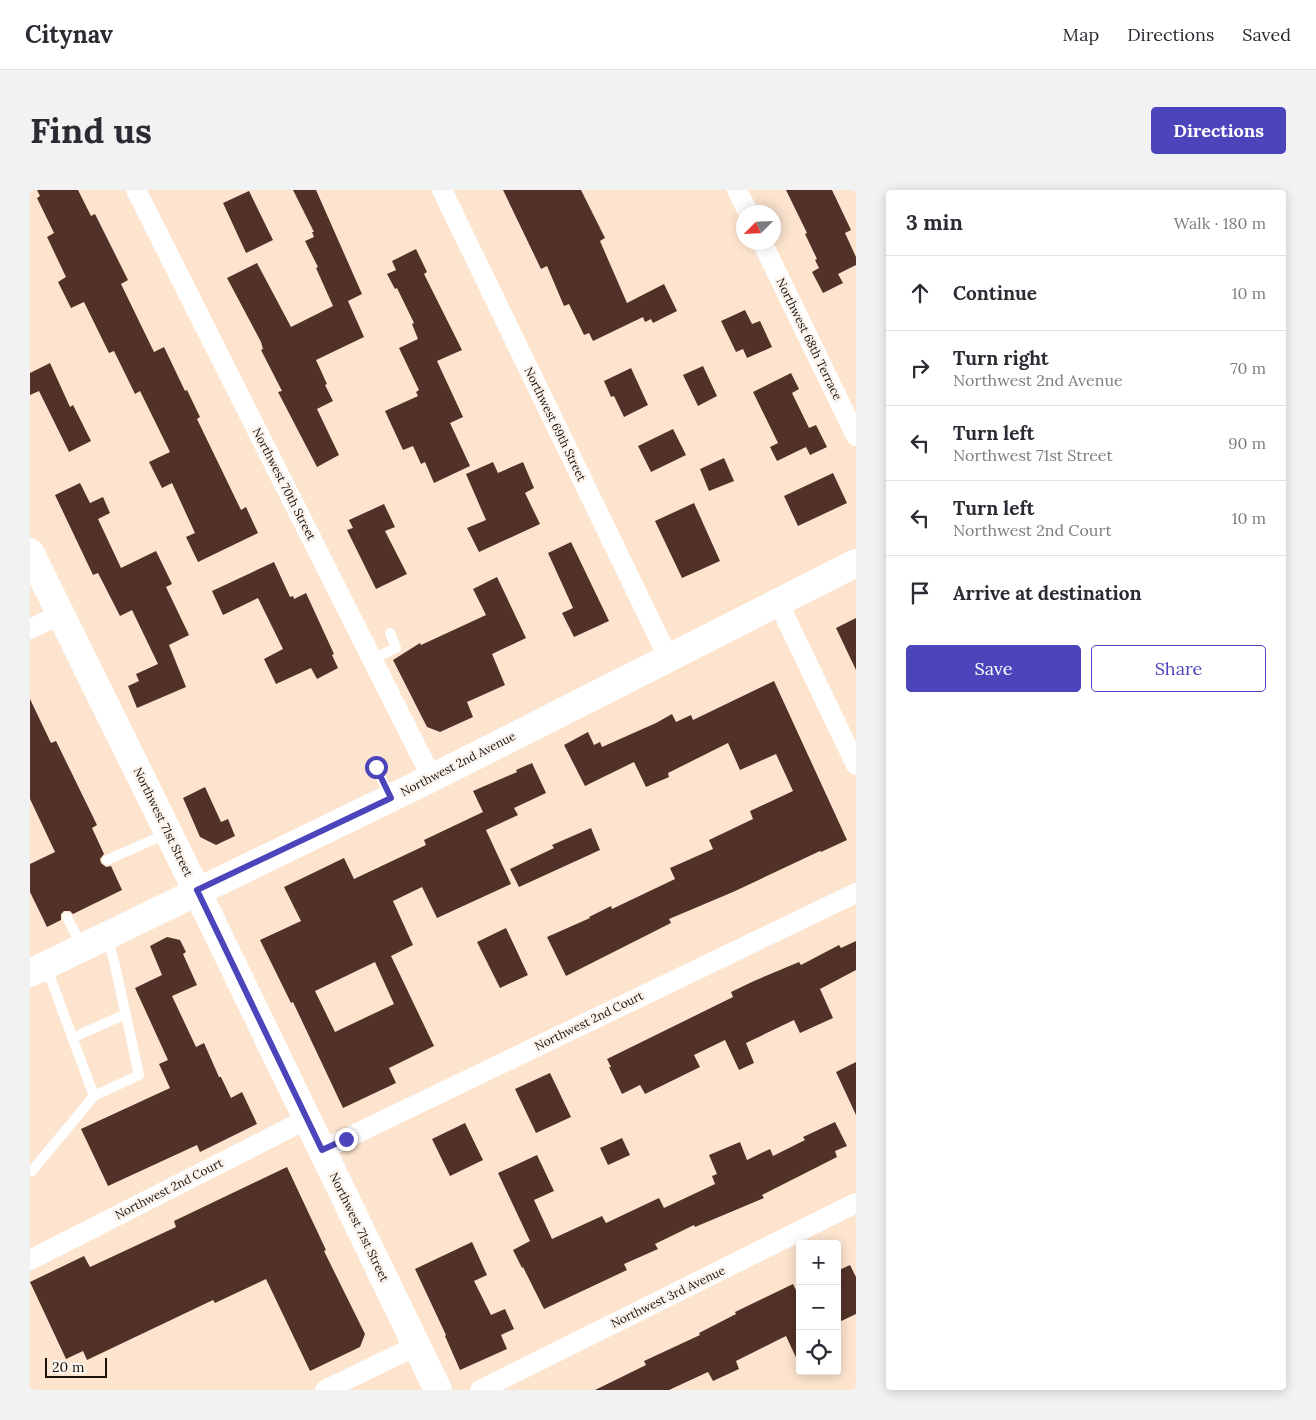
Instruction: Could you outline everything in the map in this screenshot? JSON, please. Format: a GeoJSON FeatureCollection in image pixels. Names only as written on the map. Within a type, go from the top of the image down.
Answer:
{"type":"FeatureCollection","features":[{"type":"Feature","properties":{"kind":"street","name":"Northwest 70th Street"},"geometry":{"type":"LineString","coordinates":[[136,190],[432,778]]}},
{"type":"Feature","properties":{"kind":"street","name":"Northwest 69th Street"},"geometry":{"type":"LineString","coordinates":[[442,190],[668,657]]}},
{"type":"Feature","properties":{"kind":"street"},"geometry":{"type":"LineString","coordinates":[[737,190],[744,205]]}},
{"type":"Feature","properties":{"kind":"street","name":"Northwest 68th Terrace"},"geometry":{"type":"LineString","coordinates":[[766,250],[856,436]]}},
{"type":"Feature","properties":{"kind":"street","name":"Northwest 71st Street"},"geometry":{"type":"LineString","coordinates":[[30,552],[197,890],[438,1390]]}},
{"type":"Feature","properties":{"kind":"street","name":"Northwest 2nd Avenue"},"geometry":{"type":"LineString","coordinates":[[38,969],[197,890],[432,778],[856,562]]}},
{"type":"Feature","properties":{"kind":"street"},"geometry":{"type":"LineString","coordinates":[[778,602],[856,765]]}},
{"type":"Feature","properties":{"kind":"street"},"geometry":{"type":"LineString","coordinates":[[30,629],[61,614]]}},
{"type":"Feature","properties":{"kind":"street","name":"Northwest 2nd Court"},"geometry":{"type":"LineString","coordinates":[[322,1150],[856,893]]}},
{"type":"Feature","properties":{"kind":"street","name":"Northwest 2nd Court"},"geometry":{"type":"LineString","coordinates":[[30,1260],[307,1119]]}},
{"type":"Feature","properties":{"kind":"street","name":"Northwest 3rd Avenue"},"geometry":{"type":"LineString","coordinates":[[480,1390],[856,1203]]}},
{"type":"Feature","properties":{"kind":"street"},"geometry":{"type":"LineString","coordinates":[[326,1390],[416,1346]]}},
{"type":"Feature","properties":{"kind":"lane"},"geometry":{"type":"LineString","coordinates":[[372,659],[396,648],[390,633]]}},
{"type":"Feature","properties":{"kind":"lane"},"geometry":{"type":"LineString","coordinates":[[374,763],[391,798]]}},
{"type":"Feature","properties":{"kind":"lane"},"geometry":{"type":"LineString","coordinates":[[107,860],[169,833]]}},
{"type":"Feature","properties":{"kind":"lane"},"geometry":{"type":"LineString","coordinates":[[67,917],[82,947]]}},
{"type":"Feature","properties":{"kind":"lane"},"geometry":{"type":"LineString","coordinates":[[32,1171],[94,1096],[139,1075],[114,961],[106,935]]}},
{"type":"Feature","properties":{"kind":"lane"},"geometry":{"type":"LineString","coordinates":[[38,969],[56,990],[94,1096]]}},
{"type":"Feature","properties":{"kind":"lane"},"geometry":{"type":"LineString","coordinates":[[72,1038],[126,1014]]}},
{"type":"Feature","properties":{"kind":"building"},"geometry":{"type":"Polygon","coordinates":[[[37,190],[78,190],[91,216],[95,214],[128,280],[121,284],[154,352],[164,347],[200,417],[197,419],[241,510],[246,507],[258,533],[198,562],[186,537],[195,533],[172,483],[162,488],[149,462],[170,452],[140,391],[135,394],[114,351],[109,353],[84,302],[71,308],[58,282],[66,277],[47,237],[54,233],[37,198],[40,196],[37,190]]]}},
{"type":"Feature","properties":{"kind":"building"},"geometry":{"type":"Polygon","coordinates":[[[293,190],[316,190],[362,294],[348,301],[364,337],[316,360],[333,401],[317,409],[339,455],[317,467],[278,392],[282,391],[261,350],[263,349],[261,342],[227,278],[257,263],[291,327],[333,306],[316,268],[318,267],[305,241],[314,237],[312,232],[314,232],[293,190]]]}},
{"type":"Feature","properties":{"kind":"building"},"geometry":{"type":"Polygon","coordinates":[[[503,190],[581,190],[605,238],[600,241],[627,303],[664,284],[677,311],[653,323],[651,319],[645,322],[643,317],[593,341],[589,333],[584,335],[569,304],[564,306],[547,266],[541,269],[503,190]]]}},
{"type":"Feature","properties":{"kind":"building"},"geometry":{"type":"Polygon","coordinates":[[[786,190],[832,190],[851,230],[845,233],[856,257],[856,265],[838,274],[843,283],[823,293],[812,272],[819,268],[815,260],[817,259],[805,234],[807,233],[786,190]]]}},
{"type":"Feature","properties":{"kind":"building"},"geometry":{"type":"Polygon","coordinates":[[[249,191],[273,240],[246,253],[223,203],[249,191]]]}},
{"type":"Feature","properties":{"kind":"building"},"geometry":{"type":"Polygon","coordinates":[[[416,249],[427,272],[424,274],[462,350],[437,361],[463,417],[450,423],[470,466],[434,483],[425,462],[421,464],[413,446],[403,450],[385,411],[418,396],[416,392],[419,390],[399,348],[418,339],[412,324],[414,323],[397,288],[395,289],[387,274],[396,270],[392,261],[416,249]]]}},
{"type":"Feature","properties":{"kind":"building"},"geometry":{"type":"Polygon","coordinates":[[[745,310],[752,324],[760,321],[772,347],[747,358],[743,349],[736,352],[721,321],[745,310]]]}},
{"type":"Feature","properties":{"kind":"building"},"geometry":{"type":"Polygon","coordinates":[[[50,363],[70,407],[73,405],[91,441],[69,452],[39,391],[30,395],[30,373],[50,363]]]}},
{"type":"Feature","properties":{"kind":"building"},"geometry":{"type":"Polygon","coordinates":[[[703,366],[717,396],[698,406],[683,375],[703,366]]]}},
{"type":"Feature","properties":{"kind":"building"},"geometry":{"type":"Polygon","coordinates":[[[631,368],[648,405],[624,417],[614,396],[611,397],[604,381],[631,368]]]}},
{"type":"Feature","properties":{"kind":"building"},"geometry":{"type":"Polygon","coordinates":[[[791,373],[799,389],[792,393],[809,428],[816,425],[827,447],[810,455],[806,447],[777,461],[770,447],[778,443],[753,392],[791,373]]]}},
{"type":"Feature","properties":{"kind":"building"},"geometry":{"type":"Polygon","coordinates":[[[673,429],[686,455],[651,472],[638,446],[673,429]]]}},
{"type":"Feature","properties":{"kind":"building"},"geometry":{"type":"Polygon","coordinates":[[[724,458],[734,481],[709,491],[700,469],[724,458]]]}},
{"type":"Feature","properties":{"kind":"building"},"geometry":{"type":"Polygon","coordinates":[[[493,462],[498,473],[523,462],[534,488],[525,493],[540,524],[479,552],[467,528],[486,520],[466,474],[493,462]]]}},
{"type":"Feature","properties":{"kind":"building"},"geometry":{"type":"Polygon","coordinates":[[[833,473],[847,503],[798,526],[784,496],[833,473]]]}},
{"type":"Feature","properties":{"kind":"building"},"geometry":{"type":"Polygon","coordinates":[[[80,483],[90,503],[103,497],[110,513],[98,519],[121,568],[156,551],[172,584],[166,587],[189,635],[169,645],[186,687],[137,708],[128,686],[139,681],[136,674],[158,664],[132,610],[120,616],[98,573],[93,575],[55,495],[80,483]]]}},
{"type":"Feature","properties":{"kind":"building"},"geometry":{"type":"Polygon","coordinates":[[[694,503],[720,561],[682,578],[655,521],[694,503]]]}},
{"type":"Feature","properties":{"kind":"building"},"geometry":{"type":"Polygon","coordinates":[[[384,504],[395,527],[385,531],[407,574],[376,589],[347,530],[353,528],[349,520],[384,504]]]}},
{"type":"Feature","properties":{"kind":"building"},"geometry":{"type":"Polygon","coordinates":[[[571,542],[609,621],[574,637],[562,613],[573,608],[548,553],[571,542]]]}},
{"type":"Feature","properties":{"kind":"building"},"geometry":{"type":"Polygon","coordinates":[[[274,562],[290,597],[293,596],[294,599],[306,593],[334,654],[332,655],[338,668],[317,679],[311,668],[276,684],[264,659],[283,649],[258,598],[223,615],[212,591],[274,562]]]}},
{"type":"Feature","properties":{"kind":"building"},"geometry":{"type":"Polygon","coordinates":[[[497,577],[526,638],[492,654],[505,685],[467,702],[473,717],[440,732],[427,727],[393,660],[420,643],[421,645],[486,615],[473,589],[497,577]]]}},
{"type":"Feature","properties":{"kind":"building"},"geometry":{"type":"Polygon","coordinates":[[[856,618],[856,670],[836,628],[856,618]]]}},
{"type":"Feature","properties":{"kind":"building"},"geometry":{"type":"Polygon","coordinates":[[[774,681],[847,840],[669,919],[671,923],[566,976],[547,937],[590,918],[611,906],[612,909],[675,879],[670,868],[713,849],[709,840],[753,819],[750,811],[793,791],[776,754],[740,770],[728,743],[668,773],[669,777],[646,787],[634,762],[585,786],[564,745],[588,732],[594,745],[600,742],[602,747],[672,714],[676,722],[691,715],[693,720],[774,681]]]}},
{"type":"Feature","properties":{"kind":"building"},"geometry":{"type":"Polygon","coordinates":[[[30,699],[51,743],[56,741],[97,825],[92,828],[104,854],[100,859],[101,863],[106,867],[111,866],[122,890],[73,914],[70,911],[64,911],[61,914],[61,920],[47,927],[30,892],[30,864],[55,852],[30,799],[30,699]]]}},
{"type":"Feature","properties":{"kind":"building"},"geometry":{"type":"Polygon","coordinates":[[[532,763],[546,793],[514,808],[518,815],[486,830],[511,884],[437,918],[422,887],[393,901],[413,945],[391,956],[434,1046],[389,1068],[396,1083],[343,1108],[293,1002],[291,1003],[260,940],[301,921],[284,887],[344,858],[354,879],[426,845],[424,840],[483,812],[473,791],[517,772],[516,770],[532,763]],[[375,962],[315,991],[335,1032],[394,1004],[375,962]]]}},
{"type":"Feature","properties":{"kind":"building"},"geometry":{"type":"Polygon","coordinates":[[[205,787],[221,822],[228,819],[235,836],[216,845],[200,837],[183,798],[205,787]]]}},
{"type":"Feature","properties":{"kind":"building"},"geometry":{"type":"Polygon","coordinates":[[[591,828],[600,850],[519,887],[510,869],[554,848],[552,845],[591,828]]]}},
{"type":"Feature","properties":{"kind":"building"},"geometry":{"type":"Polygon","coordinates":[[[506,928],[528,975],[500,988],[477,942],[506,928]]]}},
{"type":"Feature","properties":{"kind":"building"},"geometry":{"type":"Polygon","coordinates":[[[167,937],[180,940],[186,952],[183,954],[197,985],[172,996],[196,1047],[204,1043],[219,1077],[221,1077],[231,1098],[242,1092],[257,1124],[200,1152],[197,1145],[108,1186],[81,1129],[170,1088],[159,1064],[168,1060],[135,988],[162,975],[150,946],[167,937]]]}},
{"type":"Feature","properties":{"kind":"building"},"geometry":{"type":"Polygon","coordinates":[[[856,941],[856,970],[820,989],[833,1018],[800,1033],[794,1020],[746,1043],[754,1063],[739,1070],[725,1040],[694,1055],[700,1067],[645,1094],[640,1085],[622,1094],[607,1059],[733,997],[731,992],[754,981],[799,962],[801,965],[839,945],[841,948],[856,941]]]}},
{"type":"Feature","properties":{"kind":"building"},"geometry":{"type":"Polygon","coordinates":[[[856,1062],[856,1115],[836,1072],[856,1062]]]}},
{"type":"Feature","properties":{"kind":"building"},"geometry":{"type":"Polygon","coordinates":[[[550,1073],[571,1117],[536,1133],[515,1089],[550,1073]]]}},
{"type":"Feature","properties":{"kind":"building"},"geometry":{"type":"Polygon","coordinates":[[[835,1122],[847,1146],[835,1151],[837,1157],[762,1195],[764,1198],[695,1227],[694,1225],[655,1244],[658,1249],[624,1264],[627,1270],[544,1309],[513,1250],[530,1241],[498,1173],[537,1155],[554,1191],[534,1200],[552,1239],[602,1216],[606,1223],[659,1198],[664,1208],[715,1184],[712,1176],[717,1174],[709,1155],[740,1142],[747,1160],[770,1149],[773,1156],[805,1140],[803,1137],[835,1122]]]}},
{"type":"Feature","properties":{"kind":"building"},"geometry":{"type":"Polygon","coordinates":[[[465,1123],[483,1160],[450,1176],[432,1139],[465,1123]]]}},
{"type":"Feature","properties":{"kind":"building"},"geometry":{"type":"Polygon","coordinates":[[[622,1138],[630,1155],[608,1165],[600,1148],[622,1138]]]}},
{"type":"Feature","properties":{"kind":"building"},"geometry":{"type":"Polygon","coordinates":[[[287,1167],[326,1250],[324,1251],[365,1334],[360,1347],[310,1371],[266,1279],[215,1303],[213,1300],[87,1360],[83,1351],[66,1359],[30,1282],[84,1256],[90,1267],[176,1227],[174,1221],[287,1167]]]}},
{"type":"Feature","properties":{"kind":"building"},"geometry":{"type":"Polygon","coordinates":[[[472,1242],[487,1275],[474,1281],[491,1315],[505,1309],[514,1329],[501,1335],[507,1349],[460,1370],[415,1269],[472,1242]]]}},
{"type":"Feature","properties":{"kind":"building"},"geometry":{"type":"Polygon","coordinates":[[[850,1265],[856,1277],[856,1314],[841,1321],[841,1285],[841,1269],[850,1265]]]}},
{"type":"Feature","properties":{"kind":"building"},"geometry":{"type":"Polygon","coordinates":[[[793,1284],[796,1290],[796,1357],[786,1336],[736,1361],[739,1369],[713,1381],[708,1372],[669,1390],[595,1390],[646,1365],[644,1361],[700,1335],[699,1333],[736,1314],[735,1312],[793,1284]]]}},
{"type":"Feature","properties":{"kind":"route"},"geometry":{"type":"LineString","coordinates":[[346,1139],[322,1150],[197,890],[391,798],[376,767]]}}]}
